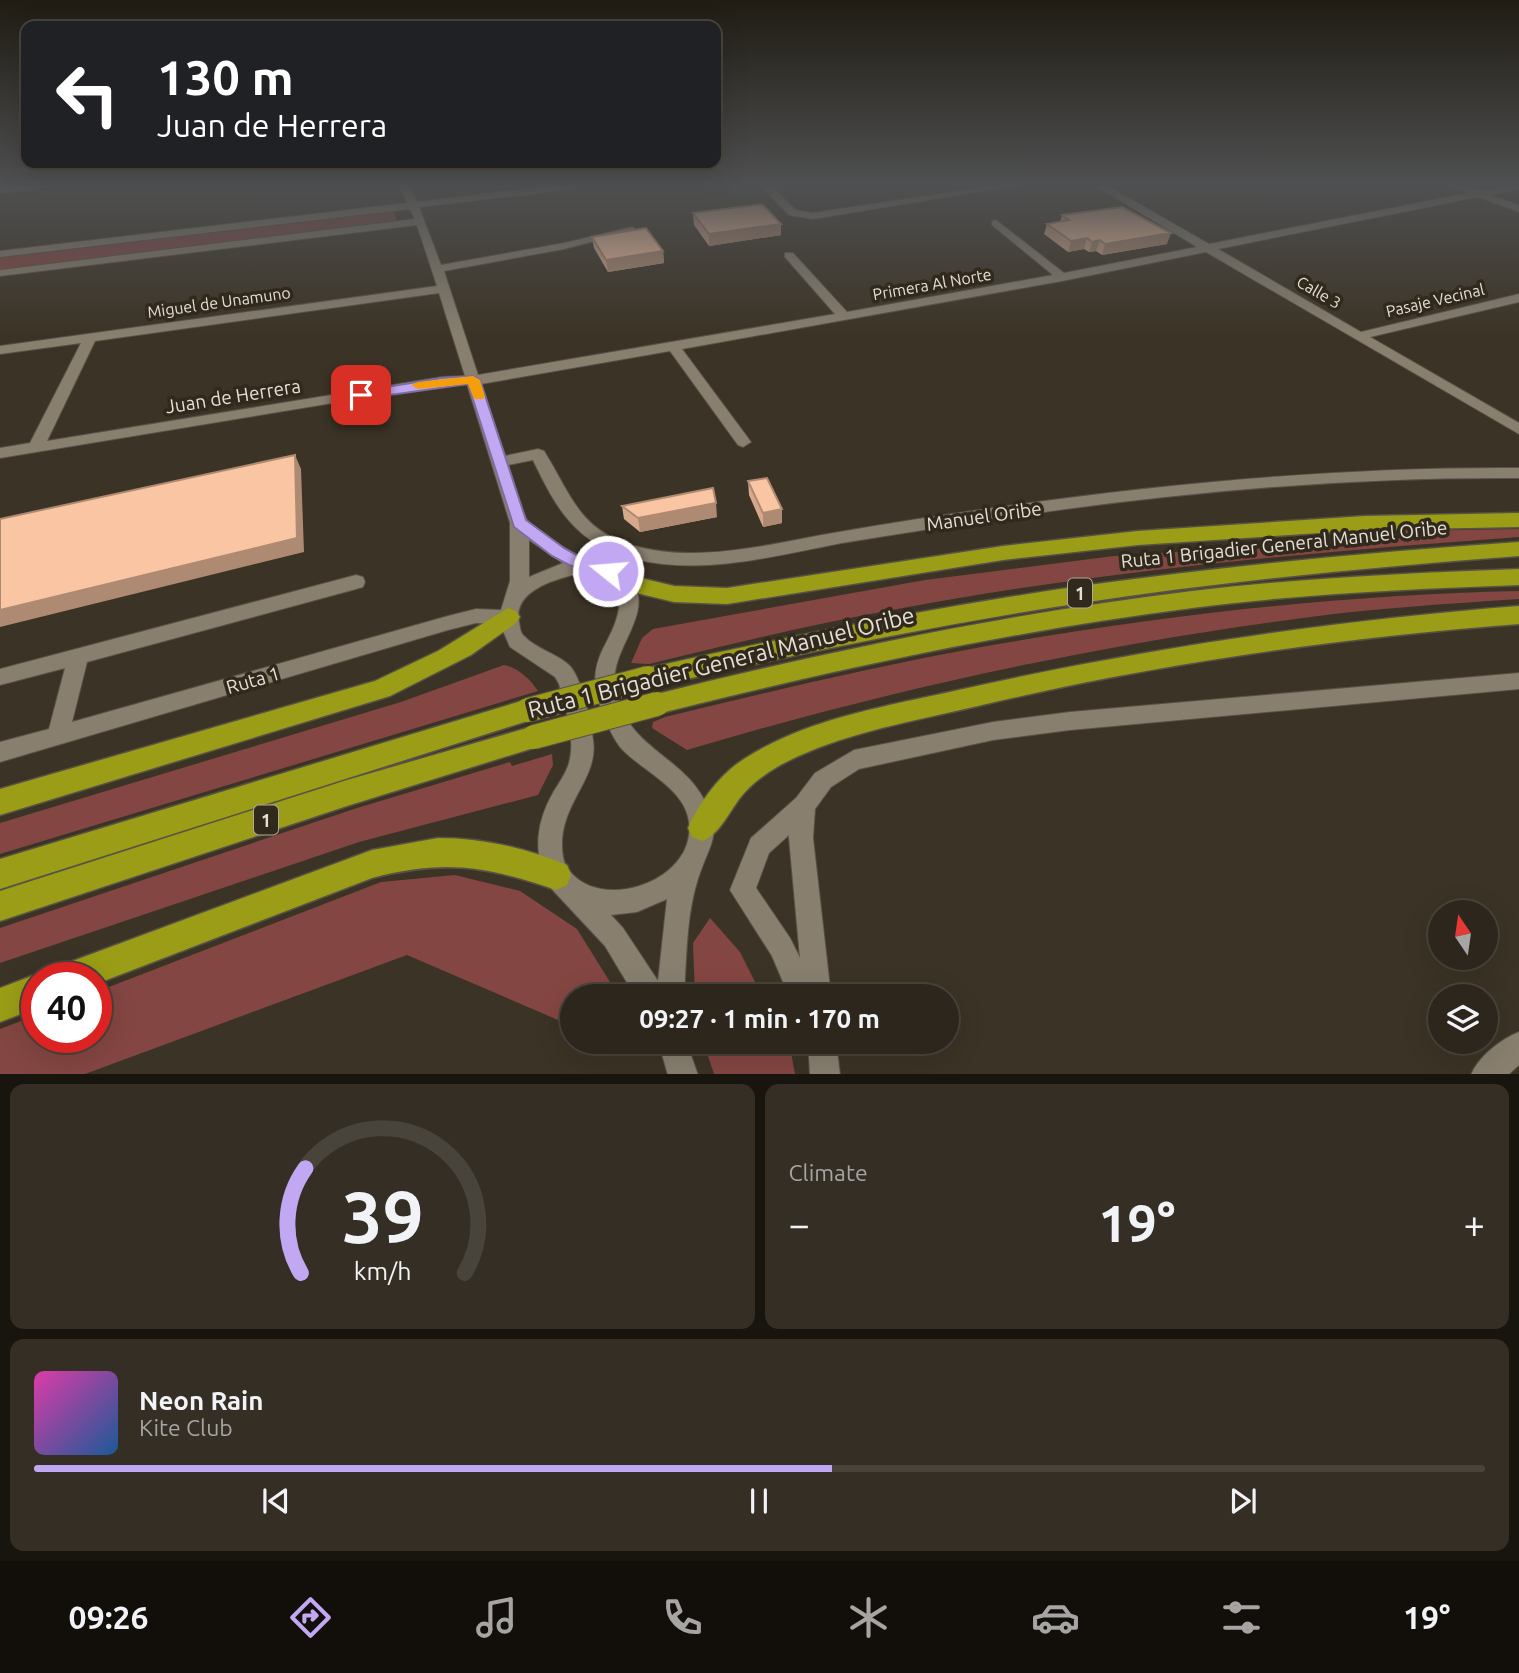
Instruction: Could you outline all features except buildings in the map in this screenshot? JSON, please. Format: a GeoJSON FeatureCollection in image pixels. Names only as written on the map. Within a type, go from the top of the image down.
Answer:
{"type":"FeatureCollection","features":[{"type":"Feature","properties":{"kind":"highway"},"geometry":{"type":"LineString","coordinates":[[624,582],[674,594],[727,596],[1003,553],[1138,538],[1365,523],[1519,520]]}},
{"type":"Feature","properties":{"kind":"highway","name":"Ruta 1 Brigadier General Manuel Oribe"},"geometry":{"type":"LineString","coordinates":[[0,906],[347,793],[648,678],[894,624],[1096,591],[1350,562],[1519,549]]}},
{"type":"Feature","properties":{"kind":"highway","name":"Ruta 1 Brigadier General Manuel Oribe"},"geometry":{"type":"LineString","coordinates":[[0,874],[531,724],[656,704],[911,644],[1098,613],[1369,583],[1519,577]]}},
{"type":"Feature","properties":{"kind":"highway"},"geometry":{"type":"LineString","coordinates":[[0,802],[381,689],[442,662],[482,638],[511,607]]}},
{"type":"Feature","properties":{"kind":"highway"},"geometry":{"type":"LineString","coordinates":[[702,828],[724,795],[752,768],[797,745],[870,721],[1011,687],[1220,647],[1519,615]]}},
{"type":"Feature","properties":{"kind":"highway"},"geometry":{"type":"LineString","coordinates":[[112,962],[372,864],[422,853],[458,852],[505,860],[566,885]]}},
{"type":"Feature","properties":{"kind":"highway"},"geometry":{"type":"LineString","coordinates":[[0,1005],[21,997]]}},
{"type":"Feature","properties":{"kind":"street"},"geometry":{"type":"LineString","coordinates":[[0,254],[155,236]]}},
{"type":"Feature","properties":{"kind":"street"},"geometry":{"type":"LineString","coordinates":[[0,273],[293,236]]}},
{"type":"Feature","properties":{"kind":"street"},"geometry":{"type":"LineString","coordinates":[[426,236],[519,523],[521,560],[511,607],[517,642],[562,671],[569,682],[583,742],[580,766],[555,811],[550,826],[550,855],[566,885],[614,937],[643,984]]}},
{"type":"Feature","properties":{"kind":"street"},"geometry":{"type":"LineString","coordinates":[[437,269],[606,236]]}},
{"type":"Feature","properties":{"kind":"street"},"geometry":{"type":"LineString","coordinates":[[1012,236],[1062,276]]}},
{"type":"Feature","properties":{"kind":"street","name":"Calle 3"},"geometry":{"type":"LineString","coordinates":[[1188,236],[1519,429]]}},
{"type":"Feature","properties":{"kind":"street","name":"Primera Al Norte"},"geometry":{"type":"LineString","coordinates":[[473,380],[845,316],[1270,236]]}},
{"type":"Feature","properties":{"kind":"street"},"geometry":{"type":"LineString","coordinates":[[789,255],[845,316]]}},
{"type":"Feature","properties":{"kind":"street","name":"Miguel de Unamuno"},"geometry":{"type":"LineString","coordinates":[[0,350],[443,289]]}},
{"type":"Feature","properties":{"kind":"street","name":"Pasaje Vecinal"},"geometry":{"type":"LineString","coordinates":[[1359,336],[1519,298]]}},
{"type":"Feature","properties":{"kind":"street"},"geometry":{"type":"LineString","coordinates":[[36,447],[90,337]]}},
{"type":"Feature","properties":{"kind":"street"},"geometry":{"type":"LineString","coordinates":[[673,346],[743,442]]}},
{"type":"Feature","properties":{"kind":"street","name":"Juan de Herrera"},"geometry":{"type":"LineString","coordinates":[[0,453],[428,384],[473,380]]}},
{"type":"Feature","properties":{"kind":"street","name":"Manuel Oribe"},"geometry":{"type":"LineString","coordinates":[[499,462],[538,454],[572,516],[590,532],[609,543],[654,558],[695,560],[764,552],[936,522],[1143,495],[1344,475],[1519,473]]}},
{"type":"Feature","properties":{"kind":"street"},"geometry":{"type":"LineString","coordinates":[[519,523],[558,552],[608,571],[624,582],[631,599],[629,615],[607,655],[605,684],[621,730],[635,746],[680,779],[693,801],[702,828],[699,847],[689,867],[677,913],[671,984]]}},
{"type":"Feature","properties":{"kind":"street"},"geometry":{"type":"LineString","coordinates":[[511,607],[529,583],[544,575],[573,567],[592,566]]}},
{"type":"Feature","properties":{"kind":"street"},"geometry":{"type":"LineString","coordinates":[[0,677],[356,582]]}},
{"type":"Feature","properties":{"kind":"street","name":"Ruta 1"},"geometry":{"type":"LineString","coordinates":[[0,752],[511,607]]}},
{"type":"Feature","properties":{"kind":"street"},"geometry":{"type":"LineString","coordinates":[[58,735],[78,657]]}},
{"type":"Feature","properties":{"kind":"street"},"geometry":{"type":"LineString","coordinates":[[798,984],[781,947],[743,890],[760,846],[804,806],[822,780],[854,760],[993,731],[1387,691],[1519,681]]}},
{"type":"Feature","properties":{"kind":"street"},"geometry":{"type":"LineString","coordinates":[[804,806],[801,838],[816,984]]}},
{"type":"Feature","properties":{"kind":"street"},"geometry":{"type":"LineString","coordinates":[[566,885],[601,903],[623,904],[666,888],[689,867]]}},
{"type":"Feature","properties":{"kind":"street"},"geometry":{"type":"LineString","coordinates":[[1485,1074],[1519,1046]]}},
{"type":"Feature","properties":{"kind":"street"},"geometry":{"type":"LineString","coordinates":[[676,1054],[683,1074]]}},
{"type":"Feature","properties":{"kind":"street"},"geometry":{"type":"LineString","coordinates":[[823,1054],[825,1074]]}},
{"type":"Feature","properties":{"kind":"shaded area"},"geometry":{"type":"Polygon","coordinates":[[[165,236],[274,236],[0,270],[0,255],[165,236]]]}},
{"type":"Feature","properties":{"kind":"shaded area"},"geometry":{"type":"Polygon","coordinates":[[[1519,529],[1519,537],[1287,556],[1056,583],[839,620],[649,664],[631,663],[642,638],[653,629],[925,580],[1114,556],[1407,537],[1402,531],[1519,529]]]}},
{"type":"Feature","properties":{"kind":"shaded area"},"geometry":{"type":"Polygon","coordinates":[[[1519,591],[1519,599],[1330,615],[1225,629],[1070,656],[915,689],[687,750],[652,728],[653,722],[665,717],[781,689],[937,655],[1111,626],[1314,602],[1519,591]]]}},
{"type":"Feature","properties":{"kind":"shaded area"},"geometry":{"type":"Polygon","coordinates":[[[504,665],[523,675],[538,691],[0,854],[0,823],[401,702],[504,665]]]}},
{"type":"Feature","properties":{"kind":"shaded area"},"geometry":{"type":"Polygon","coordinates":[[[552,754],[553,765],[538,795],[359,842],[0,963],[0,928],[357,808],[510,762],[512,766],[552,754]]]}},
{"type":"Feature","properties":{"kind":"shaded area"},"geometry":{"type":"Polygon","coordinates":[[[455,875],[520,891],[577,929],[611,984],[560,984],[560,1021],[407,955],[85,1074],[0,1074],[0,1029],[21,1021],[21,1053],[112,1053],[112,986],[381,882],[455,875]]]}},
{"type":"Feature","properties":{"kind":"shaded area"},"geometry":{"type":"Polygon","coordinates":[[[710,918],[740,952],[756,984],[695,984],[693,943],[710,918]]]}},
{"type":"Feature","properties":{"kind":"shaded area"},"geometry":{"type":"Polygon","coordinates":[[[707,1054],[791,1054],[795,1074],[714,1074],[707,1054]]]}},
{"type":"Feature","properties":{"kind":"slow traffic"},"geometry":{"type":"LineString","coordinates":[[418,385],[473,380],[478,397]]}},
{"type":"Feature","properties":{"kind":"route"},"geometry":{"type":"LineString","coordinates":[[361,395],[442,382],[473,380],[519,523],[574,561],[608,571]]}}]}
